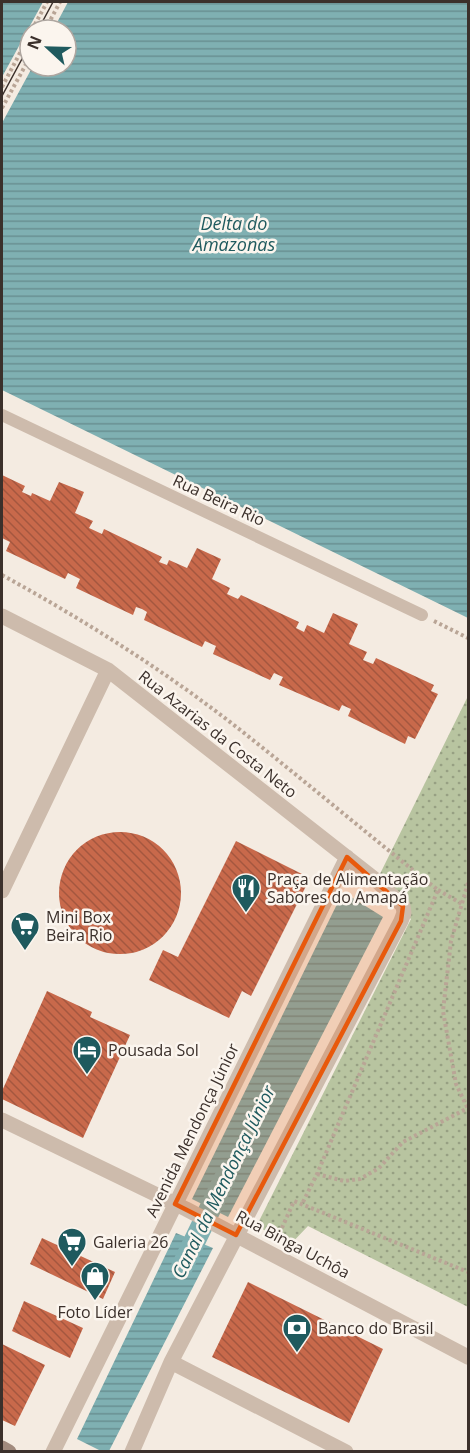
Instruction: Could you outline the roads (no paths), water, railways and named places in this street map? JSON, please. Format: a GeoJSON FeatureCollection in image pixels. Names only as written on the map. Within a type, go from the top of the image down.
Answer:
{"type":"FeatureCollection","features":[{"type":"Feature","properties":{"kind":"main road"},"geometry":{"type":"LineString","coordinates":[[2,1448],[9,1452]]}},
{"type":"Feature","properties":{"kind":"street","name":"Rua Azarias da Costa Neto"},"geometry":{"type":"LineString","coordinates":[[2,616],[108,670],[347,857],[399,900],[403,906],[401,921],[231,1232]]}},
{"type":"Feature","properties":{"kind":"street"},"geometry":{"type":"LineString","coordinates":[[2,891],[108,670]]}},
{"type":"Feature","properties":{"kind":"street","name":"Avenida Mendonça Júnior"},"geometry":{"type":"LineString","coordinates":[[53,1452],[180,1207],[347,857]]}},
{"type":"Feature","properties":{"kind":"street","name":"Rua Binga Uchôa"},"geometry":{"type":"LineString","coordinates":[[2,1120],[231,1232],[468,1358]]}},
{"type":"Feature","properties":{"kind":"street"},"geometry":{"type":"LineString","coordinates":[[132,1452],[231,1232]]}},
{"type":"Feature","properties":{"kind":"street"},"geometry":{"type":"LineString","coordinates":[[171,1362],[346,1452]]}},
{"type":"Feature","properties":{"kind":"lane","name":"Rua Beira Rio"},"geometry":{"type":"LineString","coordinates":[[2,415],[422,615]]}},
{"type":"Feature","properties":{"kind":"water","name":"Delta do Amazonas"},"geometry":{"type":"Polygon","coordinates":[[[2,2],[468,2],[468,618],[2,390],[2,2]]]}},
{"type":"Feature","properties":{"kind":"water"},"geometry":{"type":"Polygon","coordinates":[[[343,892],[383,917],[228,1217],[192,1199],[343,892]]]}},
{"type":"Feature","properties":{"kind":"water"},"geometry":{"type":"Polygon","coordinates":[[[176,1233],[213,1248],[109,1451],[101,1451],[77,1439],[176,1233]]]}},
{"type":"Feature","properties":{"kind":"waterway","name":"Canal da Mendonça Júnior"},"geometry":{"type":"LineString","coordinates":[[182,1267],[224,1180]]}},
{"type":"Feature","properties":{"kind":"tram line"},"geometry":{"type":"LineString","coordinates":[[44,18],[53,2]]}},
{"type":"Feature","properties":{"kind":"tram line"},"geometry":{"type":"LineString","coordinates":[[2,96],[18,66]]}},
{"type":"Feature","properties":{"kind":"place","name":"Praça de Alimentação Sabores do Amapá"},"geometry":{"type":"Point","coordinates":[246,914]}},
{"type":"Feature","properties":{"kind":"place","name":"Mini Box Beira Rio"},"geometry":{"type":"Point","coordinates":[25,952]}},
{"type":"Feature","properties":{"kind":"place","name":"Pousada Sol"},"geometry":{"type":"Point","coordinates":[87,1076]}},
{"type":"Feature","properties":{"kind":"place","name":"Galeria 26"},"geometry":{"type":"Point","coordinates":[72,1268]}},
{"type":"Feature","properties":{"kind":"place","name":"Foto Líder"},"geometry":{"type":"Point","coordinates":[95,1302]}},
{"type":"Feature","properties":{"kind":"place","name":"Banco do Brasil"},"geometry":{"type":"Point","coordinates":[297,1354]}}]}
